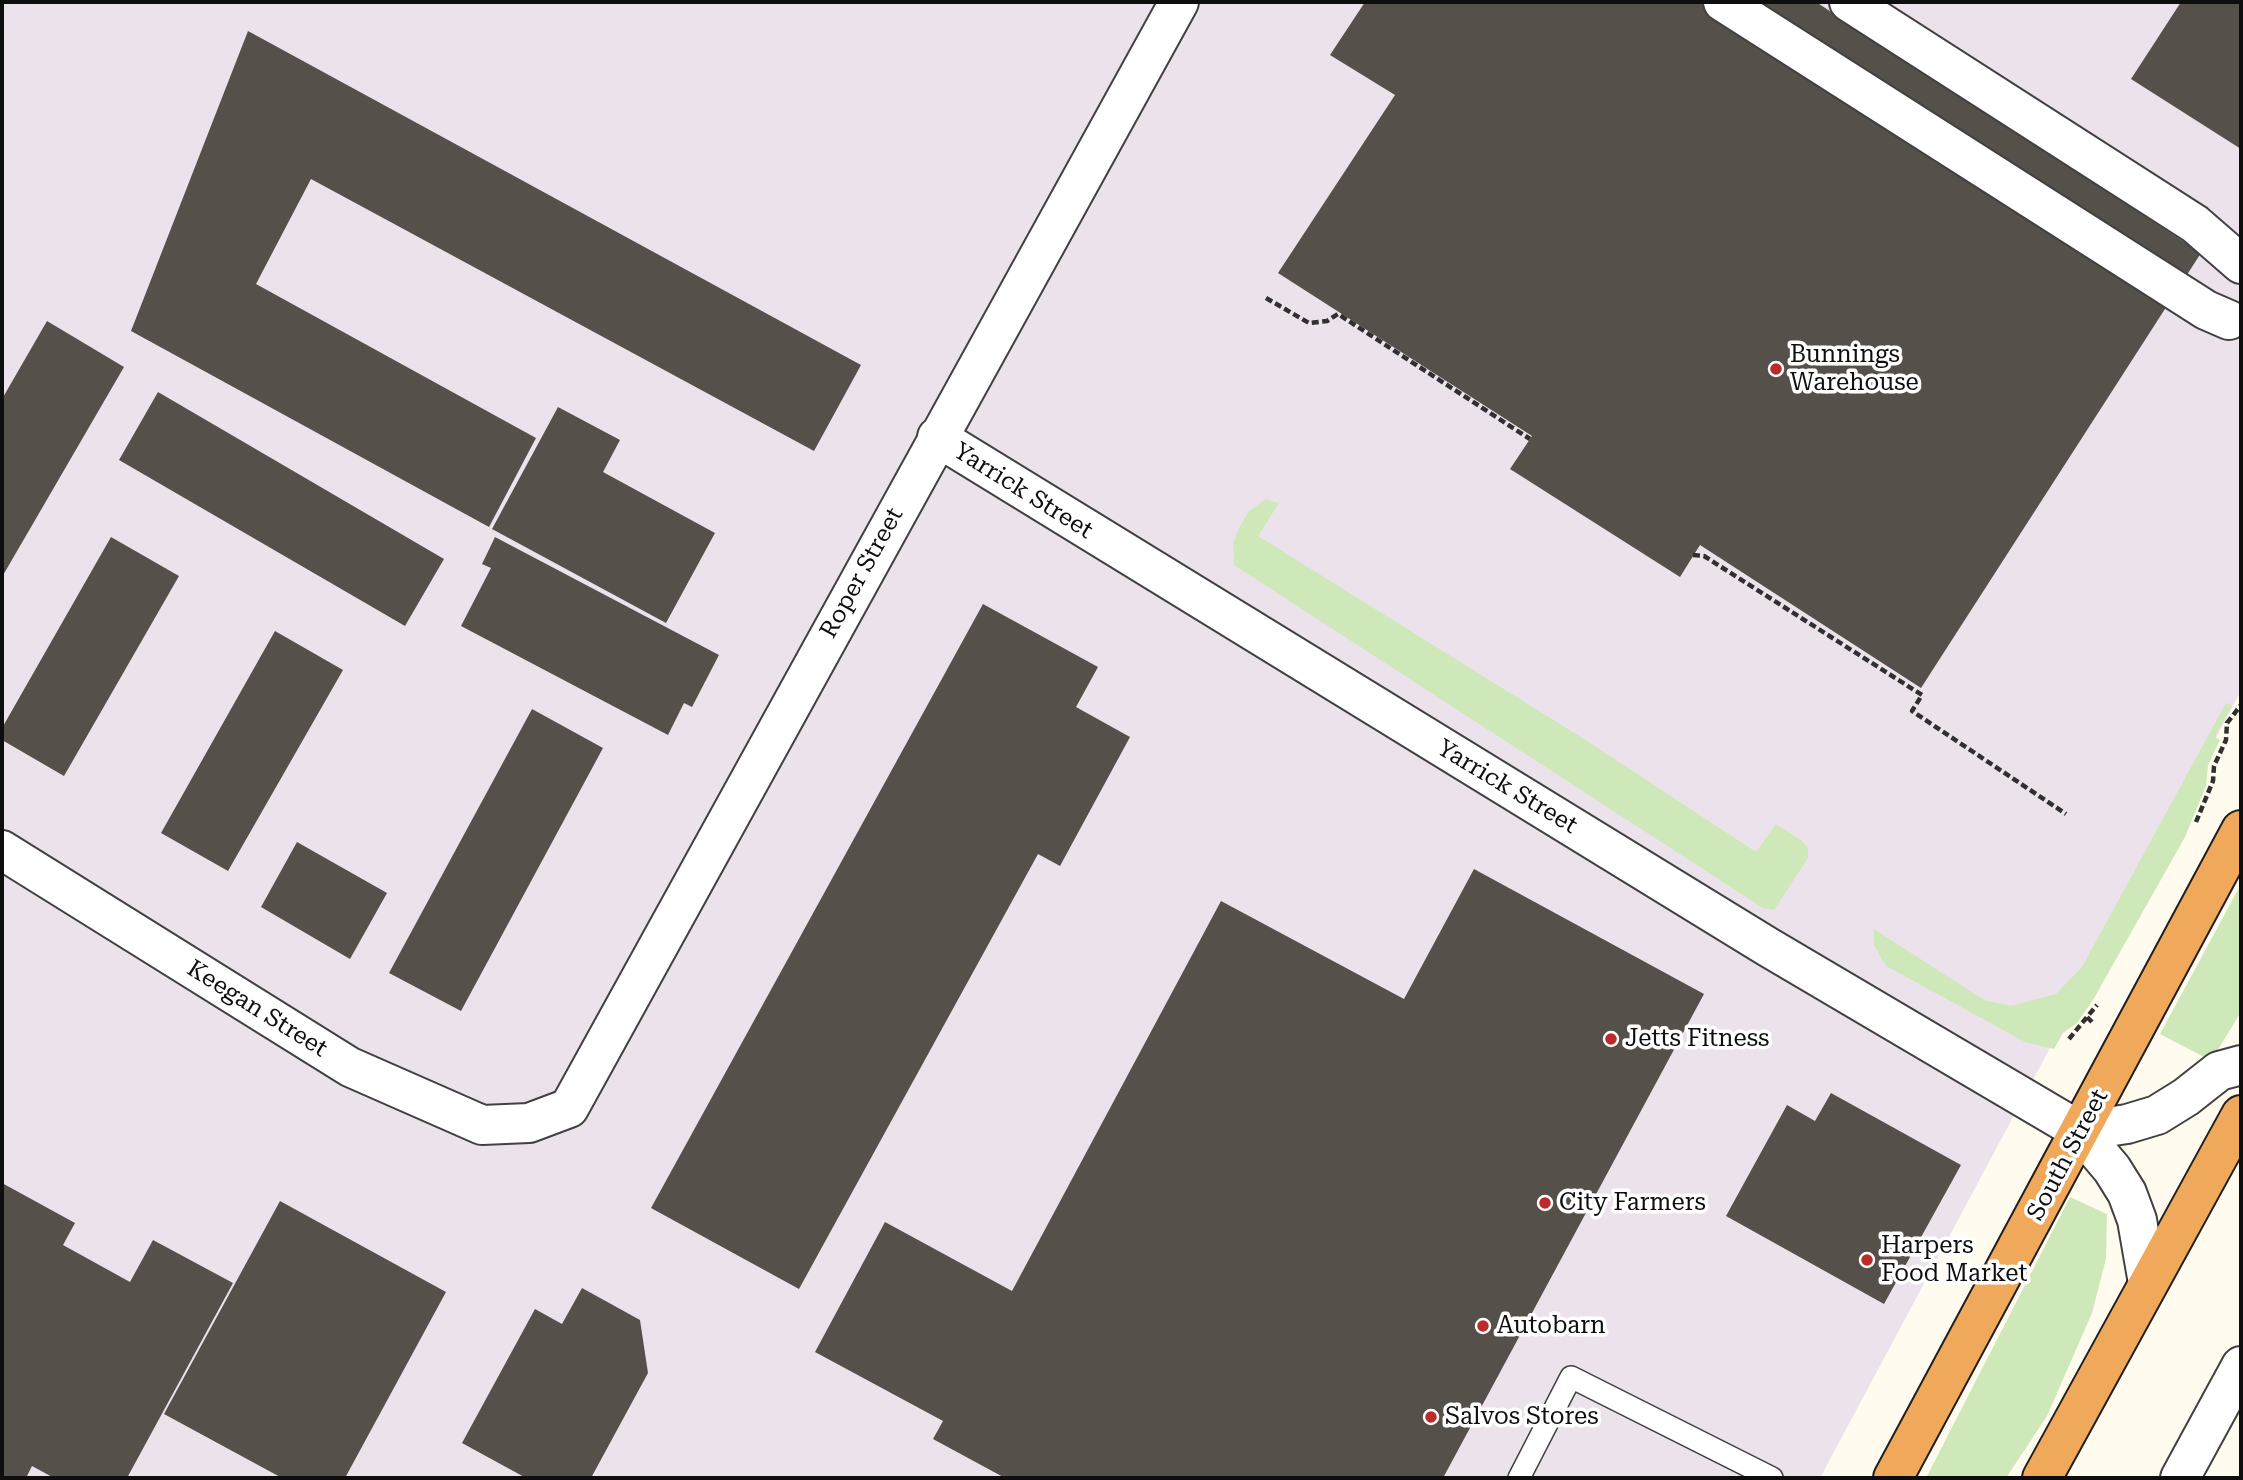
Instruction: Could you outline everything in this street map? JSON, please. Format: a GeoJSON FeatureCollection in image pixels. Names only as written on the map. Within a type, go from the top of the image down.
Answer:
{"type":"FeatureCollection","features":[{"type":"Feature","properties":{"kind":"highway","name":"South Street"},"geometry":{"type":"LineString","coordinates":[[1893,1478],[2241,830]]}},
{"type":"Feature","properties":{"kind":"highway"},"geometry":{"type":"LineString","coordinates":[[2042,1478],[2241,1115]]}},
{"type":"Feature","properties":{"kind":"street","name":"Roper Street"},"geometry":{"type":"LineString","coordinates":[[529,1123],[569,1108],[1179,2]]}},
{"type":"Feature","properties":{"kind":"street"},"geometry":{"type":"LineString","coordinates":[[1723,2],[2206,310],[2229,320]]}},
{"type":"Feature","properties":{"kind":"street"},"geometry":{"type":"LineString","coordinates":[[1849,2],[2195,224],[2241,264]]}},
{"type":"Feature","properties":{"kind":"street","name":"Yarrick Street"},"geometry":{"type":"LineString","coordinates":[[937,437],[1768,947],[2080,1131],[2112,1169],[2127,1193],[2137,1220],[2148,1283]]}},
{"type":"Feature","properties":{"kind":"street","name":"Keegan Street"},"geometry":{"type":"LineString","coordinates":[[2,850],[350,1067],[482,1125],[529,1123]]}},
{"type":"Feature","properties":{"kind":"street"},"geometry":{"type":"LineString","coordinates":[[2080,1131],[2127,1125],[2157,1115],[2186,1097],[2219,1071],[2241,1065]]}},
{"type":"Feature","properties":{"kind":"street"},"geometry":{"type":"LineString","coordinates":[[2180,1478],[2241,1366]]}},
{"type":"Feature","properties":{"kind":"lane"},"geometry":{"type":"LineString","coordinates":[[1519,1478],[1571,1377],[1772,1478]]}},
{"type":"Feature","properties":{"kind":"path"},"geometry":{"type":"LineString","coordinates":[[1266,298],[1308,323],[1327,321],[1338,314],[1530,439]]}},
{"type":"Feature","properties":{"kind":"path"},"geometry":{"type":"LineString","coordinates":[[1693,555],[1704,556],[1922,695],[1912,712],[2066,814]]}},
{"type":"Feature","properties":{"kind":"path"},"geometry":{"type":"LineString","coordinates":[[2194,827],[2210,791],[2214,766],[2226,740],[2227,723],[2241,705]]}},
{"type":"Feature","properties":{"kind":"path"},"geometry":{"type":"LineString","coordinates":[[2069,1039],[2099,1001]]}},
{"type":"Feature","properties":{"kind":"path"},"geometry":{"type":"LineString","coordinates":[[2087,1017],[2098,1027]]}},
{"type":"Feature","properties":{"kind":"shaded area"},"geometry":{"type":"Polygon","coordinates":[[[2,2],[2241,2],[2241,691],[1820,1478],[2,1478],[2,2]]]}},
{"type":"Feature","properties":{"kind":"green space"},"geometry":{"type":"Polygon","coordinates":[[[1266,499],[1279,503],[1258,536],[1584,739],[1756,852],[1776,824],[1801,840],[1808,848],[1808,858],[1774,910],[1763,908],[1234,565],[1233,544],[1238,530],[1249,511],[1266,499]]]}},
{"type":"Feature","properties":{"kind":"green space"},"geometry":{"type":"Polygon","coordinates":[[[2226,703],[2232,705],[2215,737],[2220,740],[2208,765],[2206,786],[2185,837],[2093,1000],[2077,1023],[2063,1033],[2054,1049],[2025,1042],[1888,967],[1882,960],[1874,945],[1874,929],[1984,1000],[2011,1006],[2056,994],[2082,967],[2226,703]]]}},
{"type":"Feature","properties":{"kind":"green space"},"geometry":{"type":"Polygon","coordinates":[[[2241,884],[2241,1012],[2219,1048],[2208,1059],[2160,1034],[2241,884]]]}},
{"type":"Feature","properties":{"kind":"green space"},"geometry":{"type":"Polygon","coordinates":[[[2070,1197],[2107,1214],[2106,1259],[2092,1313],[2047,1416],[2006,1478],[1926,1478],[2070,1197]]]}},
{"type":"Feature","properties":{"kind":"building","name":"Bunnings Warehouse"},"geometry":{"type":"Polygon","coordinates":[[[1365,2],[1816,2],[2201,253],[1921,688],[1700,545],[1680,577],[1510,469],[1532,436],[1278,273],[1395,95],[1330,55],[1365,2]]]}},
{"type":"Feature","properties":{"kind":"building"},"geometry":{"type":"Polygon","coordinates":[[[2181,2],[2241,2],[2241,149],[2131,79],[2181,2]]]}},
{"type":"Feature","properties":{"kind":"building"},"geometry":{"type":"Polygon","coordinates":[[[248,31],[861,365],[814,451],[311,179],[256,284],[536,438],[489,527],[131,331],[248,31]]]}},
{"type":"Feature","properties":{"kind":"building"},"geometry":{"type":"Polygon","coordinates":[[[47,321],[124,367],[2,577],[2,399],[47,321]]]}},
{"type":"Feature","properties":{"kind":"building"},"geometry":{"type":"Polygon","coordinates":[[[158,392],[444,559],[405,626],[119,460],[158,392]]]}},
{"type":"Feature","properties":{"kind":"building"},"geometry":{"type":"Polygon","coordinates":[[[558,407],[620,440],[603,472],[715,533],[666,623],[492,529],[558,407]]]}},
{"type":"Feature","properties":{"kind":"building"},"geometry":{"type":"Polygon","coordinates":[[[111,537],[179,576],[64,776],[2,740],[2,728],[111,537]]]}},
{"type":"Feature","properties":{"kind":"building"},"geometry":{"type":"Polygon","coordinates":[[[495,537],[719,655],[692,707],[684,703],[668,735],[461,626],[491,568],[482,564],[495,537]]]}},
{"type":"Feature","properties":{"kind":"building"},"geometry":{"type":"Polygon","coordinates":[[[983,604],[1098,667],[1076,707],[1130,737],[1060,866],[1038,854],[799,1289],[651,1208],[983,604]]]}},
{"type":"Feature","properties":{"kind":"building"},"geometry":{"type":"Polygon","coordinates":[[[275,631],[343,670],[228,871],[161,833],[275,631]]]}},
{"type":"Feature","properties":{"kind":"building"},"geometry":{"type":"Polygon","coordinates":[[[532,709],[603,748],[461,1011],[389,973],[532,709]]]}},
{"type":"Feature","properties":{"kind":"building"},"geometry":{"type":"Polygon","coordinates":[[[297,842],[387,893],[350,959],[261,907],[297,842]]]}},
{"type":"Feature","properties":{"kind":"building"},"geometry":{"type":"Polygon","coordinates":[[[1474,869],[1704,994],[1443,1478],[1005,1478],[933,1439],[943,1421],[815,1352],[885,1222],[1012,1291],[1221,901],[1404,999],[1474,869]]]}},
{"type":"Feature","properties":{"kind":"building"},"geometry":{"type":"Polygon","coordinates":[[[1831,1093],[1961,1165],[1884,1304],[1726,1216],[1787,1105],[1815,1121],[1831,1093]]]}},
{"type":"Feature","properties":{"kind":"building"},"geometry":{"type":"Polygon","coordinates":[[[2,1183],[75,1223],[63,1245],[130,1282],[153,1240],[233,1283],[127,1478],[54,1478],[32,1466],[26,1478],[2,1478],[2,1183]]]}},
{"type":"Feature","properties":{"kind":"building"},"geometry":{"type":"Polygon","coordinates":[[[280,1201],[446,1292],[345,1478],[282,1478],[164,1414],[280,1201]]]}},
{"type":"Feature","properties":{"kind":"building"},"geometry":{"type":"Polygon","coordinates":[[[582,1288],[640,1320],[648,1373],[591,1478],[526,1478],[462,1443],[535,1309],[562,1324],[582,1288]]]}},
{"type":"Feature","properties":{"kind":"place","name":"Bunnings Warehouse"},"geometry":{"type":"Point","coordinates":[1776,369]}},
{"type":"Feature","properties":{"kind":"place","name":"Jetts Fitness"},"geometry":{"type":"Point","coordinates":[1611,1039]}},
{"type":"Feature","properties":{"kind":"place","name":"City Farmers"},"geometry":{"type":"Point","coordinates":[1545,1203]}},
{"type":"Feature","properties":{"kind":"place","name":"Harpers Food Market"},"geometry":{"type":"Point","coordinates":[1867,1260]}},
{"type":"Feature","properties":{"kind":"place","name":"Autobarn"},"geometry":{"type":"Point","coordinates":[1483,1326]}},
{"type":"Feature","properties":{"kind":"place","name":"Salvos Stores"},"geometry":{"type":"Point","coordinates":[1431,1417]}}]}
